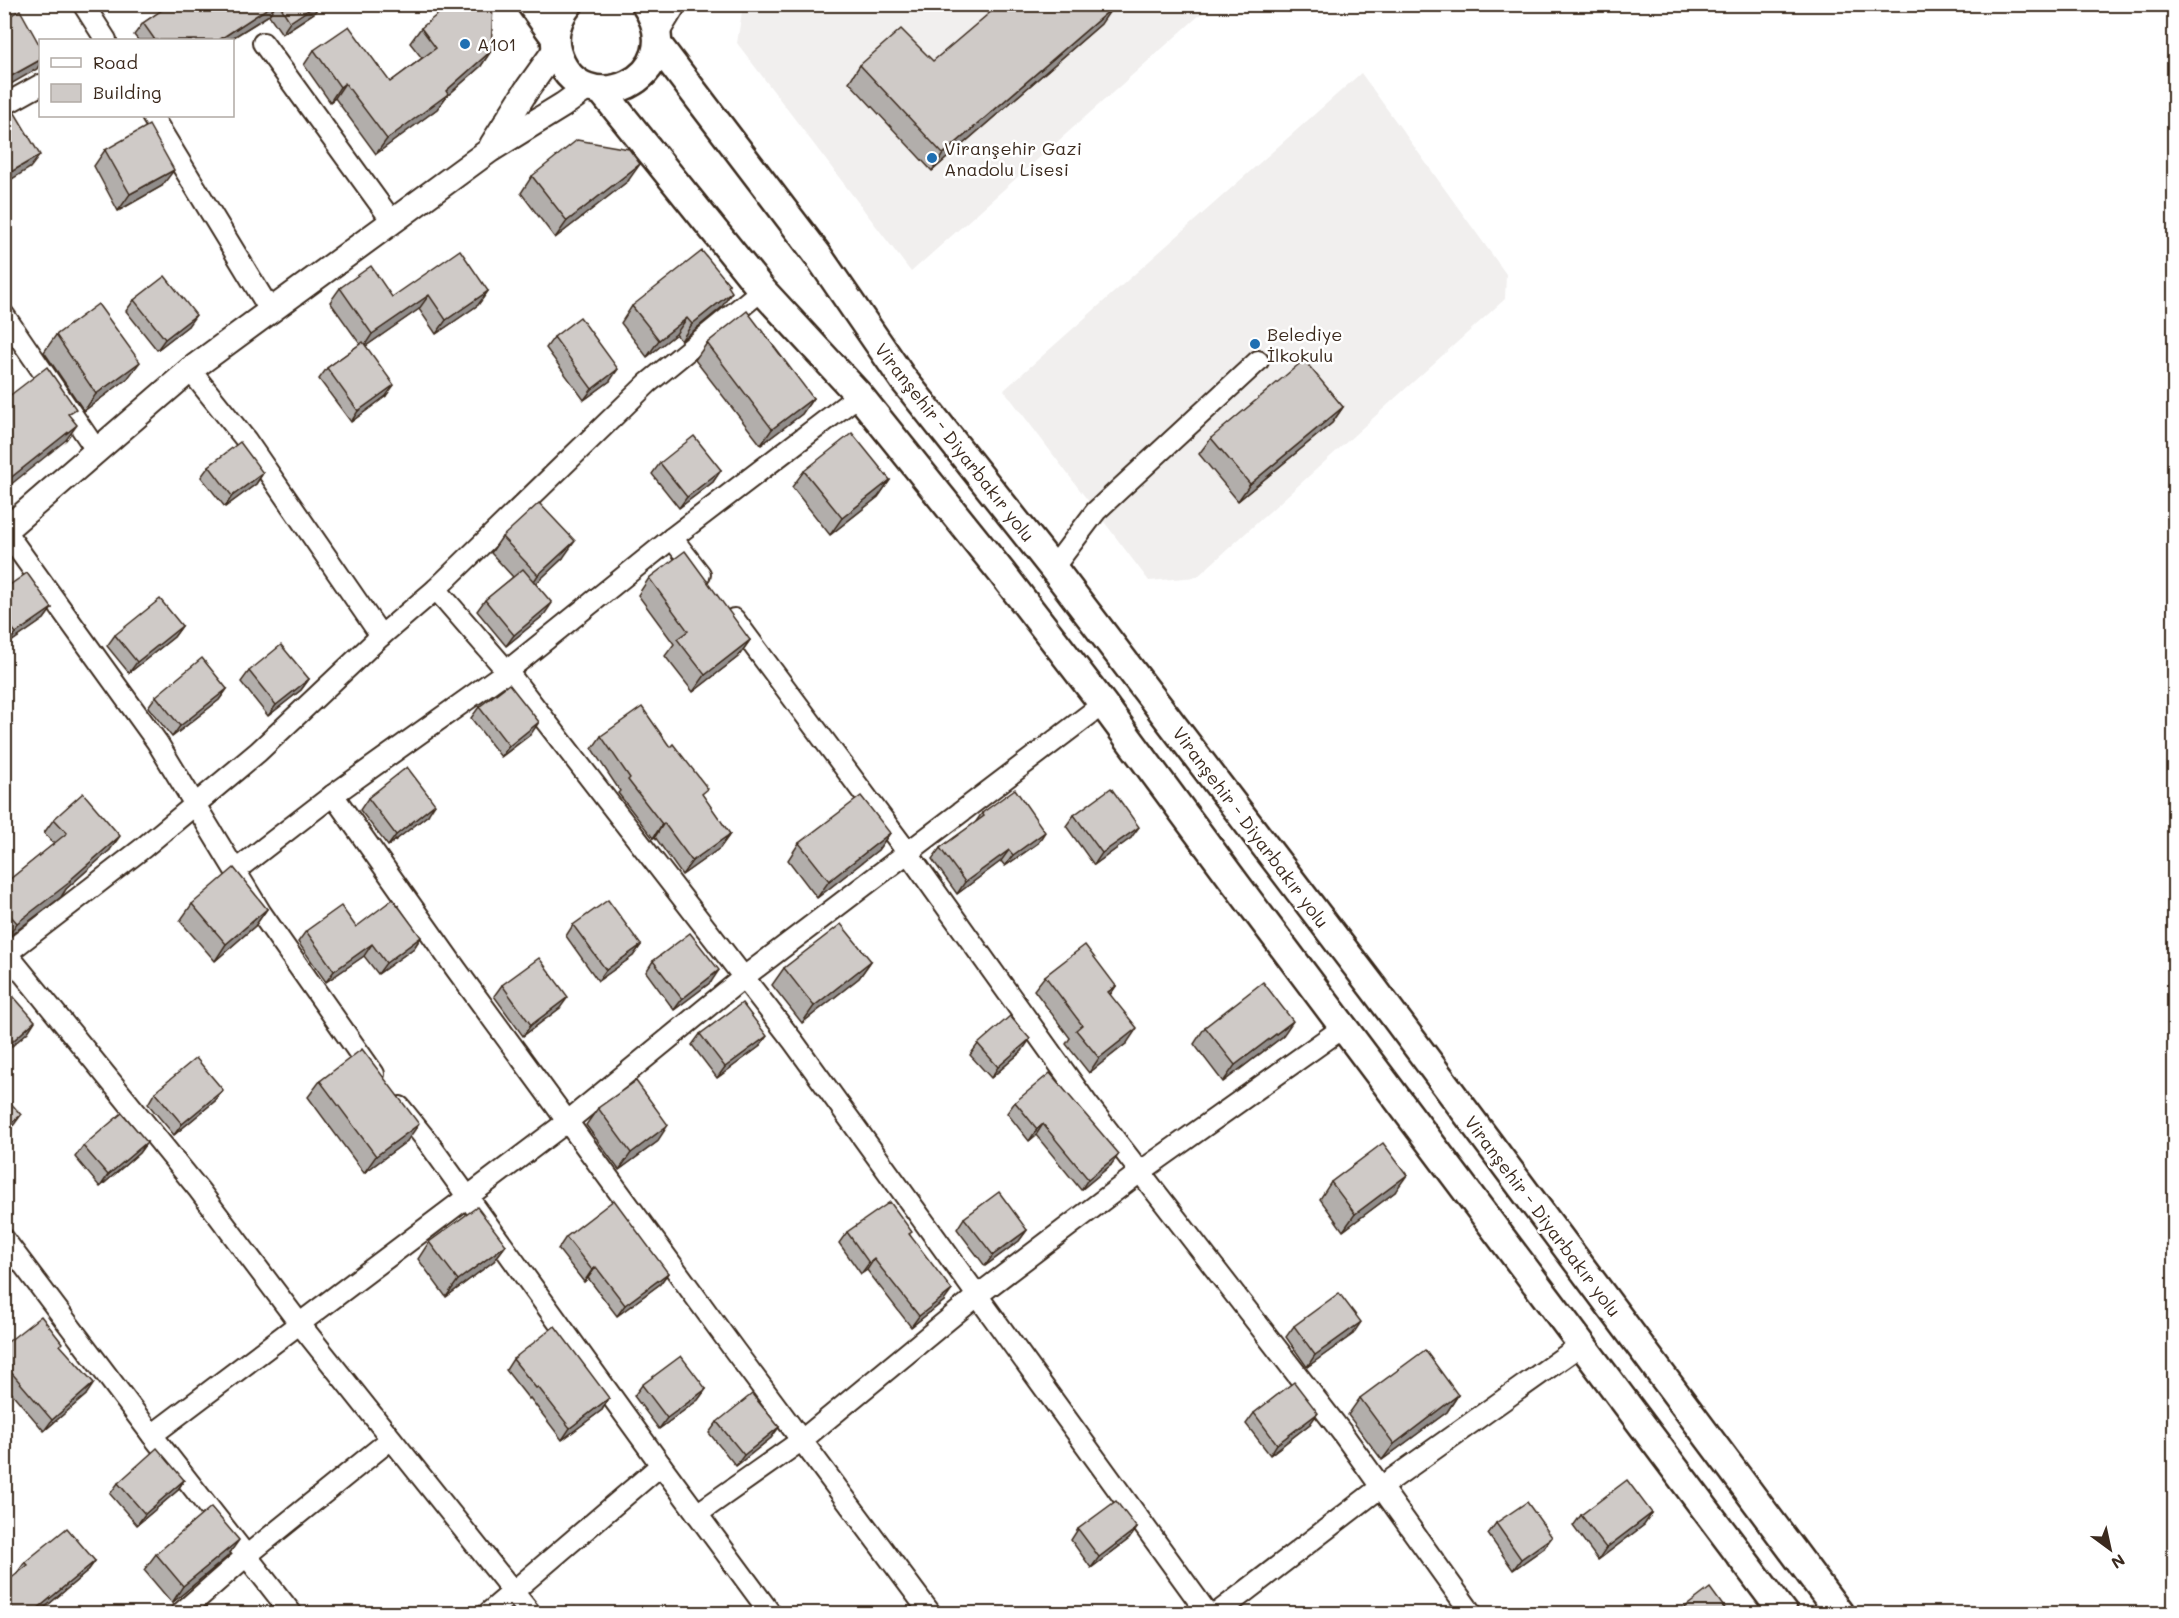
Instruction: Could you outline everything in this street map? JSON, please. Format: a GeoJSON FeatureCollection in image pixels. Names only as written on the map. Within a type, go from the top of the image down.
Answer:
{"type":"FeatureCollection","features":[{"type":"Feature","properties":{"kind":"main road"},"geometry":{"type":"LineString","coordinates":[[531,4],[555,43],[560,61],[567,72],[595,89],[762,290],[859,395],[1002,573],[1103,704],[1784,1614]]}},
{"type":"Feature","properties":{"kind":"main road"},"geometry":{"type":"LineString","coordinates":[[555,43],[558,22],[569,4]]}},
{"type":"Feature","properties":{"kind":"main road","name":"Viranşehir - Diyarbakır yolu"},"geometry":{"type":"LineString","coordinates":[[645,4],[653,17],[657,38],[817,254],[903,379],[1053,568],[1366,979],[1840,1614]]}},
{"type":"Feature","properties":{"kind":"main road"},"geometry":{"type":"LineString","coordinates":[[595,89],[617,89],[645,74],[653,60],[657,38]]}},
{"type":"Feature","properties":{"kind":"street"},"geometry":{"type":"LineString","coordinates":[[83,4],[105,39]]}},
{"type":"Feature","properties":{"kind":"street"},"geometry":{"type":"LineString","coordinates":[[657,38],[674,4]]}},
{"type":"Feature","properties":{"kind":"street"},"geometry":{"type":"LineString","coordinates":[[263,43],[392,221]]}},
{"type":"Feature","properties":{"kind":"street"},"geometry":{"type":"LineString","coordinates":[[490,150],[555,43]]}},
{"type":"Feature","properties":{"kind":"street"},"geometry":{"type":"LineString","coordinates":[[4,105],[39,87]]}},
{"type":"Feature","properties":{"kind":"street"},"geometry":{"type":"LineString","coordinates":[[595,89],[563,105],[490,150],[270,310],[190,370],[5,531],[158,742],[261,913],[365,1064],[428,1142],[771,1614]]}},
{"type":"Feature","properties":{"kind":"street"},"geometry":{"type":"LineString","coordinates":[[153,117],[270,310]]}},
{"type":"Feature","properties":{"kind":"street"},"geometry":{"type":"LineString","coordinates":[[531,1614],[298,1323],[199,1190],[6,952],[196,805],[258,752],[381,636],[436,589],[648,383],[762,290]]}},
{"type":"Feature","properties":{"kind":"street"},"geometry":{"type":"LineString","coordinates":[[4,315],[97,451]]}},
{"type":"Feature","properties":{"kind":"street"},"geometry":{"type":"LineString","coordinates":[[1053,568],[1095,511],[1258,361]]}},
{"type":"Feature","properties":{"kind":"street"},"geometry":{"type":"LineString","coordinates":[[190,370],[246,441],[381,636]]}},
{"type":"Feature","properties":{"kind":"street"},"geometry":{"type":"LineString","coordinates":[[236,870],[333,795],[507,671],[672,538],[859,395]]}},
{"type":"Feature","properties":{"kind":"street"},"geometry":{"type":"LineString","coordinates":[[672,538],[708,585]]}},
{"type":"Feature","properties":{"kind":"street"},"geometry":{"type":"LineString","coordinates":[[436,589],[507,671],[793,1041],[1208,1614]]}},
{"type":"Feature","properties":{"kind":"street"},"geometry":{"type":"LineString","coordinates":[[723,604],[908,853],[1086,1102],[1343,1434],[1472,1614]]}},
{"type":"Feature","properties":{"kind":"street"},"geometry":{"type":"LineString","coordinates":[[152,1436],[298,1323],[568,1121],[744,977],[1103,704]]}},
{"type":"Feature","properties":{"kind":"street"},"geometry":{"type":"LineString","coordinates":[[333,795],[456,969],[931,1614]]}},
{"type":"Feature","properties":{"kind":"street"},"geometry":{"type":"LineString","coordinates":[[697,1514],[802,1440],[978,1295],[1140,1172],[1344,1027]]}},
{"type":"Feature","properties":{"kind":"street"},"geometry":{"type":"LineString","coordinates":[[4,1239],[152,1436],[292,1614]]}},
{"type":"Feature","properties":{"kind":"street"},"geometry":{"type":"LineString","coordinates":[[1216,1614],[1381,1487],[1582,1344]]}},
{"type":"Feature","properties":{"kind":"street"},"geometry":{"type":"LineString","coordinates":[[180,1614],[245,1557],[391,1439]]}},
{"type":"Feature","properties":{"kind":"street"},"geometry":{"type":"LineString","coordinates":[[488,1614],[661,1465]]}},
{"type":"Feature","properties":{"kind":"shaded area","name":"Viranşehir Gazi Anadolu Lisesi"},"geometry":{"type":"Polygon","coordinates":[[[743,5],[1211,5],[911,272],[737,43],[743,5]]]}},
{"type":"Feature","properties":{"kind":"shaded area","name":"Belediye İlkokulu"},"geometry":{"type":"Polygon","coordinates":[[[1361,73],[1506,274],[1505,299],[1197,577],[1149,581],[1004,390],[1361,73]]]}},
{"type":"Feature","properties":{"kind":"building"},"geometry":{"type":"Polygon","coordinates":[[[171,4],[274,4],[221,39],[154,39],[143,23],[171,4]]]}},
{"type":"Feature","properties":{"kind":"building"},"geometry":{"type":"Polygon","coordinates":[[[279,4],[317,4],[290,22],[279,4]]]}},
{"type":"Feature","properties":{"kind":"building"},"geometry":{"type":"Polygon","coordinates":[[[450,4],[493,4],[491,51],[446,91],[448,94],[387,139],[345,83],[340,87],[314,50],[349,26],[390,82],[436,48],[421,28],[450,4]]]}},
{"type":"Feature","properties":{"kind":"building"},"geometry":{"type":"Polygon","coordinates":[[[1000,4],[1110,4],[1112,8],[943,154],[860,65],[901,29],[933,61],[1000,4]]]}},
{"type":"Feature","properties":{"kind":"building"},"geometry":{"type":"Polygon","coordinates":[[[20,10],[39,44],[39,61],[4,80],[4,19],[20,10]]]}},
{"type":"Feature","properties":{"kind":"building"},"geometry":{"type":"Polygon","coordinates":[[[4,99],[9,103],[40,155],[4,176],[4,99]]]}},
{"type":"Feature","properties":{"kind":"building"},"geometry":{"type":"Polygon","coordinates":[[[149,125],[174,170],[130,194],[105,150],[149,125]]]}},
{"type":"Feature","properties":{"kind":"building"},"geometry":{"type":"Polygon","coordinates":[[[577,140],[629,149],[640,164],[567,221],[532,176],[577,140]]]}},
{"type":"Feature","properties":{"kind":"building"},"geometry":{"type":"Polygon","coordinates":[[[460,250],[488,291],[446,320],[429,295],[372,334],[340,288],[371,266],[392,297],[460,250]]]}},
{"type":"Feature","properties":{"kind":"building"},"geometry":{"type":"Polygon","coordinates":[[[702,251],[729,284],[732,292],[692,324],[687,318],[659,340],[632,306],[702,251]]]}},
{"type":"Feature","properties":{"kind":"building"},"geometry":{"type":"Polygon","coordinates":[[[165,276],[196,315],[165,339],[134,300],[165,276]]]}},
{"type":"Feature","properties":{"kind":"building"},"geometry":{"type":"Polygon","coordinates":[[[98,304],[140,362],[96,394],[56,335],[98,304]]]}},
{"type":"Feature","properties":{"kind":"building"},"geometry":{"type":"Polygon","coordinates":[[[747,311],[813,398],[772,429],[707,343],[747,311]]]}},
{"type":"Feature","properties":{"kind":"building"},"geometry":{"type":"Polygon","coordinates":[[[580,317],[618,369],[592,389],[554,337],[580,317]]]}},
{"type":"Feature","properties":{"kind":"building"},"geometry":{"type":"Polygon","coordinates":[[[363,342],[394,385],[358,411],[327,368],[363,342]]]}},
{"type":"Feature","properties":{"kind":"building"},"geometry":{"type":"Polygon","coordinates":[[[1304,360],[1343,407],[1250,484],[1211,438],[1304,360]]]}},
{"type":"Feature","properties":{"kind":"building"},"geometry":{"type":"Polygon","coordinates":[[[47,367],[76,409],[68,414],[77,425],[4,483],[4,400],[47,367]]]}},
{"type":"Feature","properties":{"kind":"building"},"geometry":{"type":"Polygon","coordinates":[[[852,433],[890,480],[842,518],[804,471],[852,433]]]}},
{"type":"Feature","properties":{"kind":"building"},"geometry":{"type":"Polygon","coordinates":[[[694,436],[721,470],[687,497],[660,463],[694,436]]]}},
{"type":"Feature","properties":{"kind":"building"},"geometry":{"type":"Polygon","coordinates":[[[240,442],[263,473],[232,496],[209,466],[240,442]]]}},
{"type":"Feature","properties":{"kind":"building"},"geometry":{"type":"Polygon","coordinates":[[[539,503],[575,541],[538,575],[502,537],[539,503]]]}},
{"type":"Feature","properties":{"kind":"building"},"geometry":{"type":"Polygon","coordinates":[[[685,551],[750,640],[705,675],[677,639],[688,631],[649,578],[685,551]]]}},
{"type":"Feature","properties":{"kind":"building"},"geometry":{"type":"Polygon","coordinates":[[[523,569],[552,603],[514,635],[485,600],[523,569]]]}},
{"type":"Feature","properties":{"kind":"building"},"geometry":{"type":"Polygon","coordinates":[[[27,573],[52,608],[16,633],[4,618],[4,589],[27,573]]]}},
{"type":"Feature","properties":{"kind":"building"},"geometry":{"type":"Polygon","coordinates":[[[160,599],[182,626],[137,662],[115,635],[160,599]]]}},
{"type":"Feature","properties":{"kind":"building"},"geometry":{"type":"Polygon","coordinates":[[[281,645],[309,679],[276,705],[249,671],[281,645]]]}},
{"type":"Feature","properties":{"kind":"building"},"geometry":{"type":"Polygon","coordinates":[[[202,658],[227,689],[180,726],[156,696],[202,658]]]}},
{"type":"Feature","properties":{"kind":"building"},"geometry":{"type":"Polygon","coordinates":[[[509,684],[539,722],[509,746],[479,707],[509,684]]]}},
{"type":"Feature","properties":{"kind":"building"},"geometry":{"type":"Polygon","coordinates":[[[642,707],[670,747],[673,744],[708,789],[702,794],[730,834],[692,861],[628,780],[630,778],[601,736],[642,707]]]}},
{"type":"Feature","properties":{"kind":"building"},"geometry":{"type":"Polygon","coordinates":[[[407,767],[435,804],[396,835],[368,798],[407,767]]]}},
{"type":"Feature","properties":{"kind":"building"},"geometry":{"type":"Polygon","coordinates":[[[1111,788],[1139,827],[1102,853],[1074,815],[1111,788]]]}},
{"type":"Feature","properties":{"kind":"building"},"geometry":{"type":"Polygon","coordinates":[[[1015,789],[1045,832],[1013,855],[1009,850],[965,882],[940,848],[984,816],[982,813],[1015,789]]]}},
{"type":"Feature","properties":{"kind":"building"},"geometry":{"type":"Polygon","coordinates":[[[83,793],[120,836],[70,882],[17,923],[4,908],[4,884],[67,833],[54,819],[83,793]]]}},
{"type":"Feature","properties":{"kind":"building"},"geometry":{"type":"Polygon","coordinates":[[[861,796],[890,833],[829,881],[799,843],[861,796]]]}},
{"type":"Feature","properties":{"kind":"building"},"geometry":{"type":"Polygon","coordinates":[[[234,868],[267,909],[226,944],[192,904],[234,868]]]}},
{"type":"Feature","properties":{"kind":"building"},"geometry":{"type":"Polygon","coordinates":[[[393,899],[421,937],[386,963],[372,944],[334,971],[306,931],[341,906],[356,927],[393,899]]]}},
{"type":"Feature","properties":{"kind":"building"},"geometry":{"type":"Polygon","coordinates":[[[608,900],[641,945],[606,970],[573,925],[608,900]]]}},
{"type":"Feature","properties":{"kind":"building"},"geometry":{"type":"Polygon","coordinates":[[[841,924],[871,961],[814,1006],[784,968],[841,924]]]}},
{"type":"Feature","properties":{"kind":"building"},"geometry":{"type":"Polygon","coordinates":[[[690,933],[719,970],[682,999],[653,961],[690,933]]]}},
{"type":"Feature","properties":{"kind":"building"},"geometry":{"type":"Polygon","coordinates":[[[1085,945],[1116,986],[1108,992],[1137,1028],[1099,1058],[1076,1030],[1082,1025],[1045,976],[1085,945]]]}},
{"type":"Feature","properties":{"kind":"building"},"geometry":{"type":"Polygon","coordinates":[[[539,958],[568,997],[531,1025],[502,985],[539,958]]]}},
{"type":"Feature","properties":{"kind":"building"},"geometry":{"type":"Polygon","coordinates":[[[1263,982],[1293,1021],[1235,1065],[1205,1027],[1263,982]]]}},
{"type":"Feature","properties":{"kind":"building"},"geometry":{"type":"Polygon","coordinates":[[[6,988],[35,1021],[4,1049],[4,989],[6,988]]]}},
{"type":"Feature","properties":{"kind":"building"},"geometry":{"type":"Polygon","coordinates":[[[742,1003],[767,1036],[725,1067],[700,1034],[742,1003]]]}},
{"type":"Feature","properties":{"kind":"building"},"geometry":{"type":"Polygon","coordinates":[[[1010,1016],[1030,1039],[998,1067],[978,1044],[1010,1016]]]}},
{"type":"Feature","properties":{"kind":"building"},"geometry":{"type":"Polygon","coordinates":[[[362,1049],[419,1124],[376,1156],[320,1081],[362,1049]]]}},
{"type":"Feature","properties":{"kind":"building"},"geometry":{"type":"Polygon","coordinates":[[[196,1058],[223,1090],[182,1124],[155,1092],[196,1058]]]}},
{"type":"Feature","properties":{"kind":"building"},"geometry":{"type":"Polygon","coordinates":[[[1050,1073],[1119,1154],[1088,1179],[1043,1124],[1037,1129],[1015,1102],[1050,1073]]]}},
{"type":"Feature","properties":{"kind":"building"},"geometry":{"type":"Polygon","coordinates":[[[636,1081],[668,1125],[631,1153],[598,1108],[636,1081]]]}},
{"type":"Feature","properties":{"kind":"building"},"geometry":{"type":"Polygon","coordinates":[[[4,1095],[21,1115],[4,1129],[4,1095]]]}},
{"type":"Feature","properties":{"kind":"building"},"geometry":{"type":"Polygon","coordinates":[[[122,1113],[147,1142],[108,1175],[83,1146],[122,1113]]]}},
{"type":"Feature","properties":{"kind":"building"},"geometry":{"type":"Polygon","coordinates":[[[1383,1143],[1407,1175],[1355,1214],[1331,1182],[1383,1143]]]}},
{"type":"Feature","properties":{"kind":"building"},"geometry":{"type":"Polygon","coordinates":[[[999,1192],[1027,1230],[993,1255],[964,1218],[999,1192]]]}},
{"type":"Feature","properties":{"kind":"building"},"geometry":{"type":"Polygon","coordinates":[[[614,1200],[668,1273],[625,1305],[596,1267],[592,1270],[566,1237],[614,1200]]]}},
{"type":"Feature","properties":{"kind":"building"},"geometry":{"type":"Polygon","coordinates":[[[890,1202],[912,1232],[909,1234],[952,1290],[919,1316],[874,1259],[869,1263],[847,1232],[890,1202]]]}},
{"type":"Feature","properties":{"kind":"building"},"geometry":{"type":"Polygon","coordinates":[[[477,1207],[506,1245],[458,1280],[429,1242],[477,1207]]]}},
{"type":"Feature","properties":{"kind":"building"},"geometry":{"type":"Polygon","coordinates":[[[1339,1293],[1361,1322],[1315,1355],[1294,1326],[1339,1293]]]}},
{"type":"Feature","properties":{"kind":"building"},"geometry":{"type":"Polygon","coordinates":[[[41,1316],[62,1343],[60,1345],[94,1383],[52,1420],[4,1364],[4,1345],[41,1316]]]}},
{"type":"Feature","properties":{"kind":"building"},"geometry":{"type":"Polygon","coordinates":[[[555,1326],[609,1398],[570,1428],[513,1359],[555,1326]]]}},
{"type":"Feature","properties":{"kind":"building"},"geometry":{"type":"Polygon","coordinates":[[[1425,1350],[1458,1395],[1394,1444],[1360,1398],[1425,1350]]]}},
{"type":"Feature","properties":{"kind":"building"},"geometry":{"type":"Polygon","coordinates":[[[681,1356],[706,1389],[667,1418],[642,1385],[681,1356]]]}},
{"type":"Feature","properties":{"kind":"building"},"geometry":{"type":"Polygon","coordinates":[[[1294,1382],[1318,1413],[1277,1444],[1254,1413],[1294,1382]]]}},
{"type":"Feature","properties":{"kind":"building"},"geometry":{"type":"Polygon","coordinates":[[[752,1394],[779,1427],[744,1455],[717,1422],[752,1394]]]}},
{"type":"Feature","properties":{"kind":"building"},"geometry":{"type":"Polygon","coordinates":[[[157,1448],[184,1480],[145,1514],[118,1483],[157,1448]]]}},
{"type":"Feature","properties":{"kind":"building"},"geometry":{"type":"Polygon","coordinates":[[[1627,1480],[1652,1513],[1606,1548],[1581,1515],[1627,1480]]]}},
{"type":"Feature","properties":{"kind":"building"},"geometry":{"type":"Polygon","coordinates":[[[1116,1501],[1137,1528],[1099,1557],[1078,1529],[1116,1501]]]}},
{"type":"Feature","properties":{"kind":"building"},"geometry":{"type":"Polygon","coordinates":[[[1527,1502],[1552,1537],[1521,1559],[1496,1523],[1527,1502]]]}},
{"type":"Feature","properties":{"kind":"building"},"geometry":{"type":"Polygon","coordinates":[[[211,1507],[239,1540],[183,1586],[156,1554],[211,1507]]]}},
{"type":"Feature","properties":{"kind":"building"},"geometry":{"type":"Polygon","coordinates":[[[67,1528],[95,1561],[31,1614],[4,1614],[4,1584],[28,1565],[25,1562],[67,1528]]]}},
{"type":"Feature","properties":{"kind":"building"},"geometry":{"type":"Polygon","coordinates":[[[1710,1588],[1729,1614],[1676,1614],[1710,1588]]]}},
{"type":"Feature","properties":{"kind":"place","name":"A101"},"geometry":{"type":"Point","coordinates":[465,44]}},
{"type":"Feature","properties":{"kind":"place","name":"Viranşehir Gazi Anadolu Lisesi"},"geometry":{"type":"Point","coordinates":[932,158]}},
{"type":"Feature","properties":{"kind":"place","name":"Belediye İlkokulu"},"geometry":{"type":"Point","coordinates":[1255,344]}}]}
